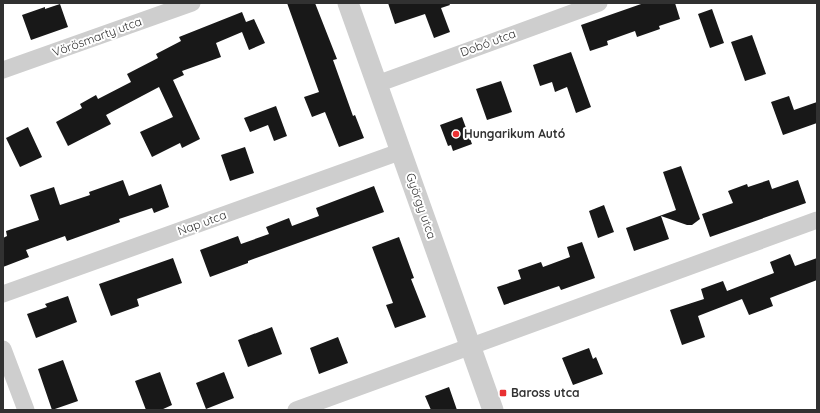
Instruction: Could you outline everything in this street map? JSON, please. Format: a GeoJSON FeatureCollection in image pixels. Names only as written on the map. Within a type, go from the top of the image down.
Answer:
{"type":"FeatureCollection","features":[{"type":"Feature","properties":{"kind":"street","name":"Vörösmarty utca"},"geometry":{"type":"LineString","coordinates":[[3,70],[192,3]]}},
{"type":"Feature","properties":{"kind":"street","name":"György utca"},"geometry":{"type":"LineString","coordinates":[[348,3],[493,410]]}},
{"type":"Feature","properties":{"kind":"street","name":"Dobó utca"},"geometry":{"type":"LineString","coordinates":[[377,84],[599,3]]}},
{"type":"Feature","properties":{"kind":"street","name":"Nap utca"},"geometry":{"type":"LineString","coordinates":[[3,294],[402,151]]}},
{"type":"Feature","properties":{"kind":"street"},"geometry":{"type":"LineString","coordinates":[[296,410],[817,220]]}},
{"type":"Feature","properties":{"kind":"street"},"geometry":{"type":"LineString","coordinates":[[3,349],[26,410]]}},
{"type":"Feature","properties":{"kind":"building"},"geometry":{"type":"Polygon","coordinates":[[[287,3],[315,3],[337,59],[333,60],[353,116],[355,115],[364,138],[339,147],[325,112],[312,117],[304,97],[319,92],[287,3]]]}},
{"type":"Feature","properties":{"kind":"building"},"geometry":{"type":"Polygon","coordinates":[[[388,3],[449,3],[450,5],[441,8],[450,32],[434,38],[425,14],[395,24],[388,3]]]}},
{"type":"Feature","properties":{"kind":"building"},"geometry":{"type":"Polygon","coordinates":[[[644,3],[675,3],[680,19],[659,26],[660,29],[637,37],[635,31],[607,41],[608,45],[590,51],[581,25],[644,3]]]}},
{"type":"Feature","properties":{"kind":"building"},"geometry":{"type":"Polygon","coordinates":[[[60,4],[68,27],[31,40],[22,15],[45,7],[45,9],[60,4]]]}},
{"type":"Feature","properties":{"kind":"building"},"geometry":{"type":"Polygon","coordinates":[[[712,9],[724,43],[710,48],[698,14],[712,9]]]}},
{"type":"Feature","properties":{"kind":"building"},"geometry":{"type":"Polygon","coordinates":[[[242,12],[246,22],[254,19],[265,43],[249,50],[242,32],[216,43],[221,57],[182,71],[184,75],[173,80],[200,139],[182,148],[180,143],[152,157],[140,132],[173,117],[159,87],[106,115],[111,124],[68,146],[56,122],[82,108],[80,104],[96,95],[98,99],[131,82],[127,74],[158,58],[156,54],[181,41],[179,37],[242,12]]]}},
{"type":"Feature","properties":{"kind":"building"},"geometry":{"type":"Polygon","coordinates":[[[752,35],[766,74],[745,81],[731,42],[752,35]]]}},
{"type":"Feature","properties":{"kind":"building"},"geometry":{"type":"Polygon","coordinates":[[[571,52],[591,107],[576,113],[567,87],[555,92],[552,82],[540,86],[533,65],[571,52]]]}},
{"type":"Feature","properties":{"kind":"building"},"geometry":{"type":"Polygon","coordinates":[[[501,81],[512,112],[487,120],[476,89],[501,81]]]}},
{"type":"Feature","properties":{"kind":"building"},"geometry":{"type":"Polygon","coordinates":[[[789,96],[794,110],[817,102],[817,123],[783,135],[771,102],[789,96]]]}},
{"type":"Feature","properties":{"kind":"building"},"geometry":{"type":"Polygon","coordinates":[[[276,106],[287,136],[274,141],[268,125],[250,132],[244,118],[276,106]]]}},
{"type":"Feature","properties":{"kind":"building","name":"Hungarikum Autó"},"geometry":{"type":"Polygon","coordinates":[[[462,117],[472,144],[453,151],[451,145],[448,146],[440,125],[462,117]]]}},
{"type":"Feature","properties":{"kind":"building"},"geometry":{"type":"Polygon","coordinates":[[[28,127],[42,157],[20,167],[6,138],[28,127]]]}},
{"type":"Feature","properties":{"kind":"building"},"geometry":{"type":"Polygon","coordinates":[[[245,147],[254,173],[230,181],[221,155],[245,147]]]}},
{"type":"Feature","properties":{"kind":"building"},"geometry":{"type":"Polygon","coordinates":[[[681,166],[700,219],[692,225],[687,225],[661,216],[669,239],[634,251],[626,228],[676,210],[663,172],[681,166]]]}},
{"type":"Feature","properties":{"kind":"building"},"geometry":{"type":"Polygon","coordinates":[[[123,180],[129,196],[161,184],[169,207],[154,213],[152,208],[119,219],[120,222],[67,241],[65,236],[26,250],[29,257],[3,267],[3,238],[7,236],[6,231],[39,220],[30,195],[54,187],[60,205],[90,195],[89,192],[123,180]]]}},
{"type":"Feature","properties":{"kind":"building"},"geometry":{"type":"Polygon","coordinates":[[[769,180],[772,189],[798,180],[806,203],[710,237],[702,214],[733,203],[728,191],[747,184],[748,187],[769,180]]]}},
{"type":"Feature","properties":{"kind":"building"},"geometry":{"type":"Polygon","coordinates":[[[374,186],[384,212],[248,261],[248,263],[210,277],[200,250],[238,236],[241,244],[269,234],[266,227],[289,218],[292,226],[319,216],[316,208],[374,186]]]}},
{"type":"Feature","properties":{"kind":"building"},"geometry":{"type":"Polygon","coordinates":[[[604,205],[614,232],[598,238],[589,211],[604,205]]]}},
{"type":"Feature","properties":{"kind":"building"},"geometry":{"type":"Polygon","coordinates":[[[399,237],[414,278],[411,279],[426,317],[395,328],[386,305],[393,303],[372,247],[399,237]]]}},
{"type":"Feature","properties":{"kind":"building"},"geometry":{"type":"Polygon","coordinates":[[[582,242],[595,278],[561,290],[559,286],[504,305],[497,287],[521,279],[518,270],[541,262],[543,267],[570,257],[567,247],[582,242]]]}},
{"type":"Feature","properties":{"kind":"building"},"geometry":{"type":"Polygon","coordinates":[[[790,254],[795,266],[817,258],[817,280],[770,298],[773,306],[749,315],[742,299],[698,316],[705,337],[682,345],[670,310],[704,299],[701,289],[723,281],[727,291],[774,273],[770,262],[790,254]]]}},
{"type":"Feature","properties":{"kind":"building"},"geometry":{"type":"Polygon","coordinates":[[[173,258],[182,283],[137,299],[139,306],[111,316],[99,284],[173,258]]]}},
{"type":"Feature","properties":{"kind":"building"},"geometry":{"type":"Polygon","coordinates":[[[68,296],[77,322],[36,338],[27,314],[47,307],[45,304],[68,296]]]}},
{"type":"Feature","properties":{"kind":"building"},"geometry":{"type":"Polygon","coordinates":[[[272,327],[282,354],[248,367],[238,340],[272,327]]]}},
{"type":"Feature","properties":{"kind":"building"},"geometry":{"type":"Polygon","coordinates":[[[338,337],[348,363],[319,374],[310,348],[338,337]]]}},
{"type":"Feature","properties":{"kind":"building"},"geometry":{"type":"Polygon","coordinates":[[[589,348],[593,359],[596,357],[603,374],[573,385],[562,358],[589,348]]]}},
{"type":"Feature","properties":{"kind":"building"},"geometry":{"type":"Polygon","coordinates":[[[63,360],[78,401],[52,410],[38,369],[63,360]]]}},
{"type":"Feature","properties":{"kind":"building"},"geometry":{"type":"Polygon","coordinates":[[[160,372],[172,405],[161,410],[146,410],[135,381],[160,372]]]}},
{"type":"Feature","properties":{"kind":"building"},"geometry":{"type":"Polygon","coordinates":[[[224,372],[234,398],[206,409],[196,383],[224,372]]]}},
{"type":"Feature","properties":{"kind":"building"},"geometry":{"type":"Polygon","coordinates":[[[449,387],[457,410],[431,410],[425,396],[449,387]]]}},
{"type":"Feature","properties":{"kind":"place","name":"Hungarikum Autó"},"geometry":{"type":"Point","coordinates":[456,134]}},
{"type":"Feature","properties":{"kind":"place","name":"Baross utca"},"geometry":{"type":"Point","coordinates":[503,393]}}]}
